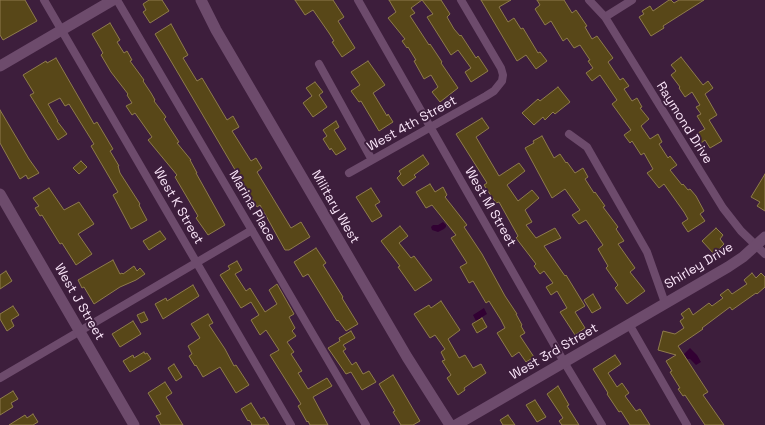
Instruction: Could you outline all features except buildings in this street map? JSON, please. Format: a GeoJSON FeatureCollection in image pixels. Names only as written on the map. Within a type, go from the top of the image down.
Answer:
{"type":"FeatureCollection","features":[{"type":"Feature","properties":{"kind":"street","name":"West K Street"},"geometry":{"type":"LineString","coordinates":[[44,0],[291,425]]}},
{"type":"Feature","properties":{"kind":"street"},"geometry":{"type":"LineString","coordinates":[[0,66],[113,0]]}},
{"type":"Feature","properties":{"kind":"street","name":"Marina Place"},"geometry":{"type":"LineString","coordinates":[[117,0],[366,425]]}},
{"type":"Feature","properties":{"kind":"street","name":"Military West"},"geometry":{"type":"LineString","coordinates":[[200,0],[216,30],[403,350],[450,425]]}},
{"type":"Feature","properties":{"kind":"street","name":"West M Street"},"geometry":{"type":"LineString","coordinates":[[358,0],[564,362],[602,425]]}},
{"type":"Feature","properties":{"kind":"street","name":"West 4th Street"},"geometry":{"type":"LineString","coordinates":[[349,173],[486,96],[499,86],[503,75],[501,68],[461,0]]}},
{"type":"Feature","properties":{"kind":"street","name":"Raymond Drive"},"geometry":{"type":"LineString","coordinates":[[588,0],[605,17],[723,208],[741,232],[765,254]]}},
{"type":"Feature","properties":{"kind":"street"},"geometry":{"type":"LineString","coordinates":[[605,17],[632,0]]}},
{"type":"Feature","properties":{"kind":"street"},"geometry":{"type":"LineString","coordinates":[[319,64],[372,160]]}},
{"type":"Feature","properties":{"kind":"street"},"geometry":{"type":"LineString","coordinates":[[569,134],[587,147],[647,252],[665,303]]}},
{"type":"Feature","properties":{"kind":"street","name":"West J Street"},"geometry":{"type":"LineString","coordinates":[[0,194],[134,425]]}},
{"type":"Feature","properties":{"kind":"street"},"geometry":{"type":"LineString","coordinates":[[0,378],[252,230]]}},
{"type":"Feature","properties":{"kind":"street","name":"Shirley Drive"},"geometry":{"type":"LineString","coordinates":[[665,303],[728,267],[756,246],[765,237]]}},
{"type":"Feature","properties":{"kind":"street","name":"West 3rd Street"},"geometry":{"type":"LineString","coordinates":[[456,425],[665,303]]}},
{"type":"Feature","properties":{"kind":"street"},"geometry":{"type":"LineString","coordinates":[[629,324],[687,425]]}},
{"type":"Feature","properties":{"kind":"shaded area"},"geometry":{"type":"Polygon","coordinates":[[[443,222],[446,225],[444,229],[438,232],[432,230],[431,227],[433,225],[438,225],[443,222]]]}},
{"type":"Feature","properties":{"kind":"shaded area"},"geometry":{"type":"Polygon","coordinates":[[[484,308],[487,314],[476,321],[473,315],[484,308]]]}},
{"type":"Feature","properties":{"kind":"shaded area"},"geometry":{"type":"Polygon","coordinates":[[[690,348],[701,362],[696,365],[690,359],[687,359],[684,354],[690,348]]]}}]}
